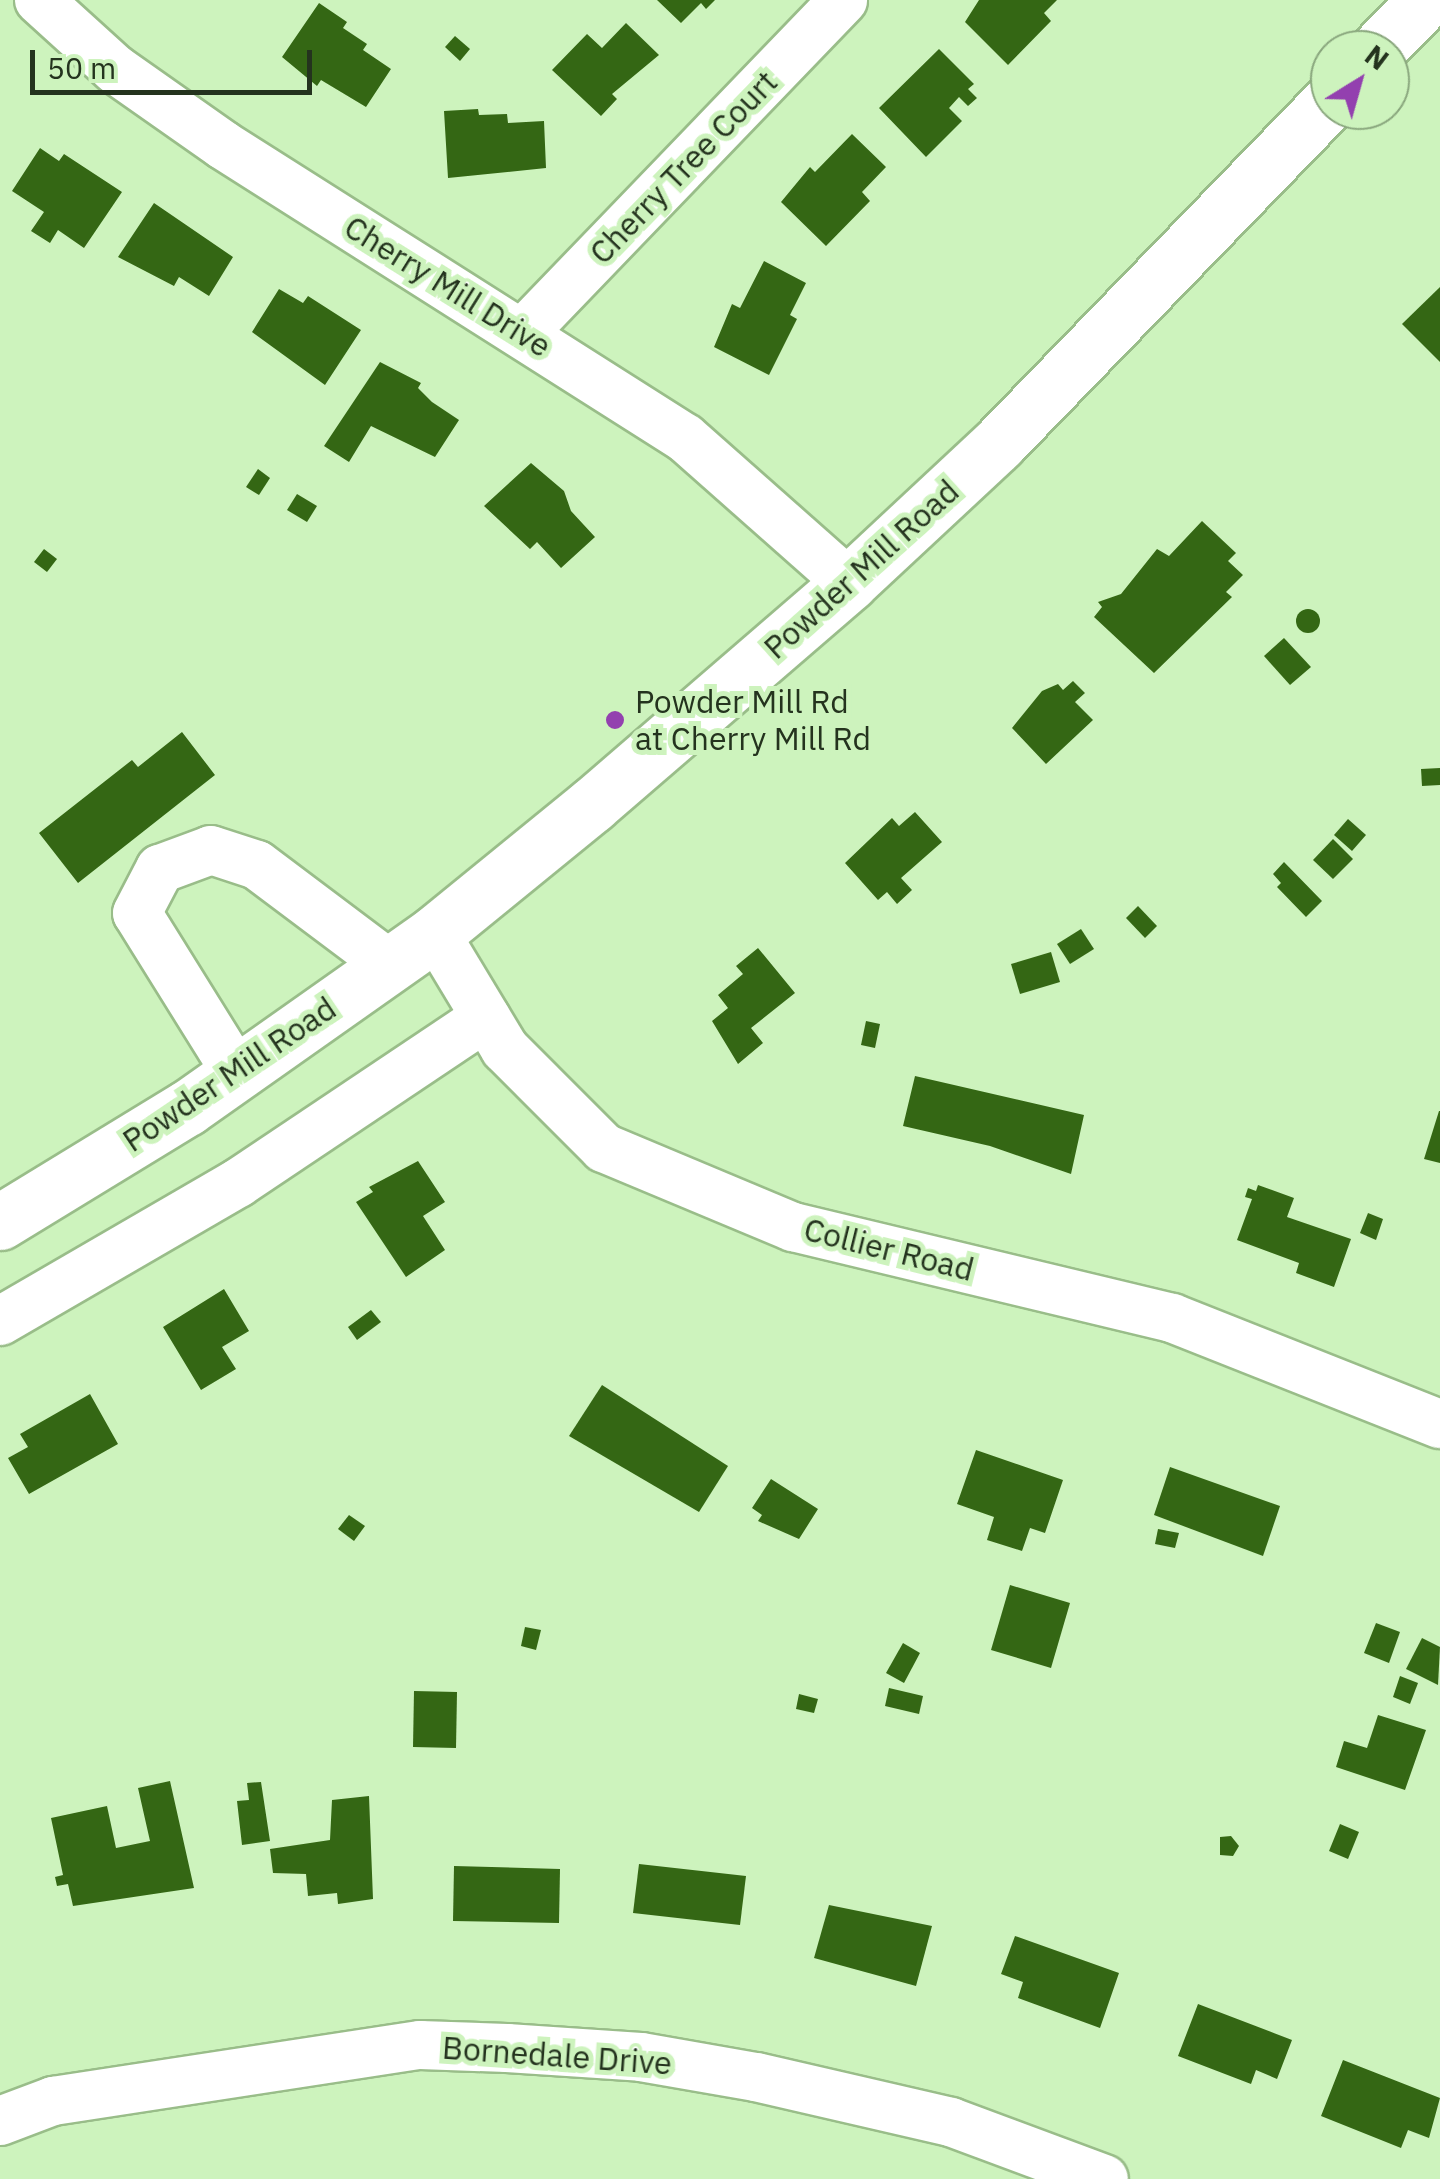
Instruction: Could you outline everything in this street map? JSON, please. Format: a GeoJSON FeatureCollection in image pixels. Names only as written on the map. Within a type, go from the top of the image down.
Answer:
{"type":"FeatureCollection","features":[{"type":"Feature","properties":{"kind":"main road"},"geometry":{"type":"LineString","coordinates":[[1397,30],[1426,0]]}},
{"type":"Feature","properties":{"kind":"main road","name":"Powder Mill Road"},"geometry":{"type":"LineString","coordinates":[[0,1222],[236,1072],[435,932],[849,584],[998,444],[1310,123]]}},
{"type":"Feature","properties":{"kind":"street","name":"Cherry Mill Drive"},"geometry":{"type":"LineString","coordinates":[[38,0],[115,69],[223,145],[685,438],[849,584]]}},
{"type":"Feature","properties":{"kind":"street","name":"Cherry Tree Court"},"geometry":{"type":"LineString","coordinates":[[522,334],[843,0]]}},
{"type":"Feature","properties":{"kind":"street"},"geometry":{"type":"LineString","coordinates":[[236,1072],[137,912],[160,869],[211,850],[257,865],[389,964]]}},
{"type":"Feature","properties":{"kind":"street","name":"Collier Road"},"geometry":{"type":"LineString","coordinates":[[435,932],[505,1049],[604,1148],[793,1226],[1172,1318],[1440,1424]]}},
{"type":"Feature","properties":{"kind":"street"},"geometry":{"type":"LineString","coordinates":[[0,1321],[238,1183],[486,1017]]}},
{"type":"Feature","properties":{"kind":"street","name":"Bornedale Drive"},"geometry":{"type":"LineString","coordinates":[[0,2121],[53,2101],[420,2045],[507,2048],[641,2057],[756,2077],[951,2122],[1104,2179]]}},
{"type":"Feature","properties":{"kind":"building"},"geometry":{"type":"Polygon","coordinates":[[[657,0],[715,0],[706,9],[701,3],[681,23],[657,0]]]}},
{"type":"Feature","properties":{"kind":"building"},"geometry":{"type":"Polygon","coordinates":[[[979,0],[1057,0],[1044,13],[1051,21],[1008,65],[965,22],[979,0]]]}},
{"type":"Feature","properties":{"kind":"building"},"geometry":{"type":"Polygon","coordinates":[[[319,3],[347,22],[343,28],[367,44],[363,50],[391,69],[366,107],[321,80],[317,86],[282,57],[319,3]]]}},
{"type":"Feature","properties":{"kind":"building"},"geometry":{"type":"Polygon","coordinates":[[[626,23],[659,55],[612,94],[617,99],[601,116],[552,70],[587,34],[602,48],[626,23]]]}},
{"type":"Feature","properties":{"kind":"building"},"geometry":{"type":"Polygon","coordinates":[[[455,36],[470,49],[460,61],[445,47],[455,36]]]}},
{"type":"Feature","properties":{"kind":"building"},"geometry":{"type":"Polygon","coordinates":[[[939,49],[974,84],[968,89],[977,98],[968,106],[959,97],[949,108],[962,121],[926,157],[879,108],[939,49]]]}},
{"type":"Feature","properties":{"kind":"building"},"geometry":{"type":"Polygon","coordinates":[[[478,109],[479,115],[507,114],[508,123],[544,121],[546,168],[448,178],[444,111],[478,109]]]}},
{"type":"Feature","properties":{"kind":"building"},"geometry":{"type":"Polygon","coordinates":[[[852,134],[886,167],[862,192],[870,201],[826,246],[781,202],[810,167],[815,172],[852,134]]]}},
{"type":"Feature","properties":{"kind":"building"},"geometry":{"type":"Polygon","coordinates":[[[40,148],[59,161],[64,154],[122,192],[84,248],[58,230],[50,243],[31,231],[44,212],[12,191],[40,148]]]}},
{"type":"Feature","properties":{"kind":"building"},"geometry":{"type":"Polygon","coordinates":[[[154,203],[233,257],[209,296],[179,277],[174,286],[118,257],[154,203]]]}},
{"type":"Feature","properties":{"kind":"building"},"geometry":{"type":"Polygon","coordinates":[[[764,261],[806,283],[790,315],[797,319],[769,375],[714,347],[732,304],[740,308],[764,261]]]}},
{"type":"Feature","properties":{"kind":"building"},"geometry":{"type":"Polygon","coordinates":[[[1440,287],[1440,362],[1402,324],[1440,287]]]}},
{"type":"Feature","properties":{"kind":"building"},"geometry":{"type":"Polygon","coordinates":[[[279,289],[303,303],[308,296],[361,330],[325,385],[252,332],[279,289]]]}},
{"type":"Feature","properties":{"kind":"building"},"geometry":{"type":"Polygon","coordinates":[[[380,362],[421,383],[418,388],[432,402],[459,420],[435,457],[371,426],[349,462],[324,446],[380,362]]]}},
{"type":"Feature","properties":{"kind":"building"},"geometry":{"type":"Polygon","coordinates":[[[531,463],[564,491],[571,511],[595,537],[561,568],[537,542],[530,549],[484,506],[531,463]]]}},
{"type":"Feature","properties":{"kind":"building"},"geometry":{"type":"Polygon","coordinates":[[[258,469],[270,478],[259,495],[246,487],[258,469]]]}},
{"type":"Feature","properties":{"kind":"building"},"geometry":{"type":"Polygon","coordinates":[[[297,494],[317,506],[307,522],[287,510],[297,494]]]}},
{"type":"Feature","properties":{"kind":"building"},"geometry":{"type":"Polygon","coordinates":[[[1202,521],[1236,553],[1228,561],[1243,575],[1226,592],[1232,597],[1154,673],[1094,617],[1102,607],[1098,602],[1121,594],[1157,549],[1169,556],[1202,521]]]}},
{"type":"Feature","properties":{"kind":"building"},"geometry":{"type":"Polygon","coordinates":[[[44,549],[57,559],[47,572],[34,562],[44,549]]]}},
{"type":"Feature","properties":{"kind":"building"},"geometry":{"type":"Polygon","coordinates":[[[1308,609],[1320,621],[1308,633],[1296,621],[1308,609]]]}},
{"type":"Feature","properties":{"kind":"building"},"geometry":{"type":"Polygon","coordinates":[[[1284,638],[1311,667],[1290,685],[1264,656],[1284,638]]]}},
{"type":"Feature","properties":{"kind":"building"},"geometry":{"type":"Polygon","coordinates":[[[1073,681],[1085,693],[1075,702],[1093,720],[1046,764],[1012,728],[1042,691],[1058,684],[1063,690],[1073,681]]]}},
{"type":"Feature","properties":{"kind":"building"},"geometry":{"type":"Polygon","coordinates":[[[182,732],[215,775],[78,883],[39,833],[132,760],[138,767],[182,732]]]}},
{"type":"Feature","properties":{"kind":"building"},"geometry":{"type":"Polygon","coordinates":[[[1440,768],[1440,785],[1422,786],[1421,769],[1440,768]]]}},
{"type":"Feature","properties":{"kind":"building"},"geometry":{"type":"Polygon","coordinates":[[[915,812],[942,842],[901,878],[912,890],[897,904],[887,892],[878,900],[845,863],[892,818],[899,826],[915,812]]]}},
{"type":"Feature","properties":{"kind":"building"},"geometry":{"type":"Polygon","coordinates":[[[1348,819],[1366,835],[1352,851],[1334,835],[1348,819]]]}},
{"type":"Feature","properties":{"kind":"building"},"geometry":{"type":"Polygon","coordinates":[[[1333,839],[1353,859],[1333,879],[1313,860],[1333,839]]]}},
{"type":"Feature","properties":{"kind":"building"},"geometry":{"type":"Polygon","coordinates":[[[1284,862],[1322,901],[1306,917],[1277,887],[1281,883],[1273,874],[1284,862]]]}},
{"type":"Feature","properties":{"kind":"building"},"geometry":{"type":"Polygon","coordinates":[[[1138,906],[1157,926],[1145,938],[1126,918],[1138,906]]]}},
{"type":"Feature","properties":{"kind":"building"},"geometry":{"type":"Polygon","coordinates":[[[1081,929],[1094,949],[1070,964],[1057,944],[1081,929]]]}},
{"type":"Feature","properties":{"kind":"building"},"geometry":{"type":"Polygon","coordinates":[[[758,948],[795,993],[751,1028],[763,1043],[738,1064],[712,1021],[728,1008],[718,995],[743,974],[736,966],[758,948]]]}},
{"type":"Feature","properties":{"kind":"building"},"geometry":{"type":"Polygon","coordinates":[[[1051,952],[1060,982],[1020,994],[1011,964],[1051,952]]]}},
{"type":"Feature","properties":{"kind":"building"},"geometry":{"type":"Polygon","coordinates":[[[866,1021],[880,1024],[875,1048],[861,1045],[866,1021]]]}},
{"type":"Feature","properties":{"kind":"building"},"geometry":{"type":"Polygon","coordinates":[[[915,1076],[1084,1115],[1071,1174],[990,1146],[903,1126],[915,1076]]]}},
{"type":"Feature","properties":{"kind":"building"},"geometry":{"type":"Polygon","coordinates":[[[1440,1111],[1440,1163],[1424,1159],[1440,1111]]]}},
{"type":"Feature","properties":{"kind":"building"},"geometry":{"type":"Polygon","coordinates":[[[418,1161],[445,1202],[423,1216],[445,1250],[406,1277],[356,1202],[373,1192],[369,1187],[418,1161]]]}},
{"type":"Feature","properties":{"kind":"building"},"geometry":{"type":"Polygon","coordinates":[[[1258,1185],[1294,1198],[1287,1217],[1351,1239],[1334,1287],[1296,1273],[1299,1263],[1237,1240],[1252,1199],[1245,1197],[1248,1188],[1256,1191],[1258,1185]]]}},
{"type":"Feature","properties":{"kind":"building"},"geometry":{"type":"Polygon","coordinates":[[[1368,1213],[1383,1219],[1376,1240],[1360,1233],[1368,1213]]]}},
{"type":"Feature","properties":{"kind":"building"},"geometry":{"type":"Polygon","coordinates":[[[224,1289],[249,1331],[222,1347],[236,1369],[201,1390],[163,1327],[224,1289]]]}},
{"type":"Feature","properties":{"kind":"building"},"geometry":{"type":"Polygon","coordinates":[[[371,1310],[381,1322],[357,1340],[348,1327],[371,1310]]]}},
{"type":"Feature","properties":{"kind":"building"},"geometry":{"type":"Polygon","coordinates":[[[602,1385],[728,1466],[699,1512],[569,1436],[602,1385]]]}},
{"type":"Feature","properties":{"kind":"building"},"geometry":{"type":"Polygon","coordinates":[[[90,1394],[118,1444],[29,1494],[8,1458],[28,1447],[20,1434],[90,1394]]]}},
{"type":"Feature","properties":{"kind":"building"},"geometry":{"type":"Polygon","coordinates":[[[976,1450],[1063,1480],[1045,1533],[1030,1528],[1022,1551],[987,1540],[994,1517],[957,1504],[976,1450]]]}},
{"type":"Feature","properties":{"kind":"building"},"geometry":{"type":"Polygon","coordinates":[[[1170,1467],[1280,1506],[1263,1556],[1154,1515],[1170,1467]]]}},
{"type":"Feature","properties":{"kind":"building"},"geometry":{"type":"Polygon","coordinates":[[[771,1479],[818,1509],[799,1539],[758,1521],[762,1515],[752,1508],[771,1479]]]}},
{"type":"Feature","properties":{"kind":"building"},"geometry":{"type":"Polygon","coordinates":[[[349,1515],[365,1526],[354,1541],[338,1529],[349,1515]]]}},
{"type":"Feature","properties":{"kind":"building"},"geometry":{"type":"Polygon","coordinates":[[[1158,1529],[1179,1533],[1175,1548],[1155,1544],[1158,1529]]]}},
{"type":"Feature","properties":{"kind":"building"},"geometry":{"type":"Polygon","coordinates":[[[1010,1585],[1070,1603],[1051,1668],[991,1650],[1010,1585]]]}},
{"type":"Feature","properties":{"kind":"building"},"geometry":{"type":"Polygon","coordinates":[[[1376,1623],[1400,1632],[1389,1663],[1364,1653],[1376,1623]]]}},
{"type":"Feature","properties":{"kind":"building"},"geometry":{"type":"Polygon","coordinates":[[[525,1627],[541,1630],[536,1650],[521,1646],[525,1627]]]}},
{"type":"Feature","properties":{"kind":"building"},"geometry":{"type":"Polygon","coordinates":[[[1422,1638],[1440,1647],[1438,1685],[1406,1669],[1422,1638]]]}},
{"type":"Feature","properties":{"kind":"building"},"geometry":{"type":"Polygon","coordinates":[[[903,1643],[920,1653],[904,1683],[886,1673],[903,1643]]]}},
{"type":"Feature","properties":{"kind":"building"},"geometry":{"type":"Polygon","coordinates":[[[1400,1676],[1418,1683],[1410,1704],[1393,1697],[1400,1676]]]}},
{"type":"Feature","properties":{"kind":"building"},"geometry":{"type":"Polygon","coordinates":[[[889,1688],[923,1696],[919,1714],[885,1706],[889,1688]]]}},
{"type":"Feature","properties":{"kind":"building"},"geometry":{"type":"Polygon","coordinates":[[[414,1691],[457,1692],[456,1748],[413,1747],[414,1691]]]}},
{"type":"Feature","properties":{"kind":"building"},"geometry":{"type":"Polygon","coordinates":[[[799,1694],[818,1699],[814,1713],[796,1709],[799,1694]]]}},
{"type":"Feature","properties":{"kind":"building"},"geometry":{"type":"Polygon","coordinates":[[[1378,1715],[1426,1730],[1405,1790],[1336,1767],[1344,1741],[1367,1748],[1378,1715]]]}},
{"type":"Feature","properties":{"kind":"building"},"geometry":{"type":"Polygon","coordinates":[[[170,1781],[194,1888],[73,1906],[68,1884],[57,1886],[55,1877],[63,1875],[51,1818],[107,1806],[116,1848],[150,1841],[138,1788],[170,1781]]]}},
{"type":"Feature","properties":{"kind":"building"},"geometry":{"type":"Polygon","coordinates":[[[261,1782],[270,1841],[242,1845],[237,1801],[249,1800],[247,1783],[261,1782]]]}},
{"type":"Feature","properties":{"kind":"building"},"geometry":{"type":"Polygon","coordinates":[[[369,1796],[373,1899],[338,1904],[337,1893],[308,1896],[306,1874],[273,1873],[270,1849],[330,1840],[332,1800],[369,1796]]]}},
{"type":"Feature","properties":{"kind":"building"},"geometry":{"type":"Polygon","coordinates":[[[1340,1824],[1359,1832],[1348,1859],[1329,1851],[1340,1824]]]}},
{"type":"Feature","properties":{"kind":"building"},"geometry":{"type":"Polygon","coordinates":[[[1231,1836],[1239,1846],[1233,1856],[1220,1855],[1220,1837],[1231,1836]]]}},
{"type":"Feature","properties":{"kind":"building"},"geometry":{"type":"Polygon","coordinates":[[[639,1864],[746,1876],[740,1925],[633,1913],[639,1864]]]}},
{"type":"Feature","properties":{"kind":"building"},"geometry":{"type":"Polygon","coordinates":[[[454,1866],[560,1869],[559,1923],[453,1921],[454,1866]]]}},
{"type":"Feature","properties":{"kind":"building"},"geometry":{"type":"Polygon","coordinates":[[[829,1905],[932,1926],[916,1986],[814,1958],[829,1905]]]}},
{"type":"Feature","properties":{"kind":"building"},"geometry":{"type":"Polygon","coordinates":[[[1015,1936],[1119,1973],[1100,2028],[1018,1998],[1023,1982],[1001,1974],[1015,1936]]]}},
{"type":"Feature","properties":{"kind":"building"},"geometry":{"type":"Polygon","coordinates":[[[1198,2004],[1292,2040],[1277,2079],[1256,2070],[1251,2084],[1178,2056],[1198,2004]]]}},
{"type":"Feature","properties":{"kind":"building"},"geometry":{"type":"Polygon","coordinates":[[[1343,2060],[1440,2098],[1429,2138],[1408,2130],[1401,2148],[1321,2116],[1343,2060]]]}},
{"type":"Feature","properties":{"kind":"place","name":"Powder Mill Rd at Cherry Mill Rd"},"geometry":{"type":"Point","coordinates":[615,720]}}]}
